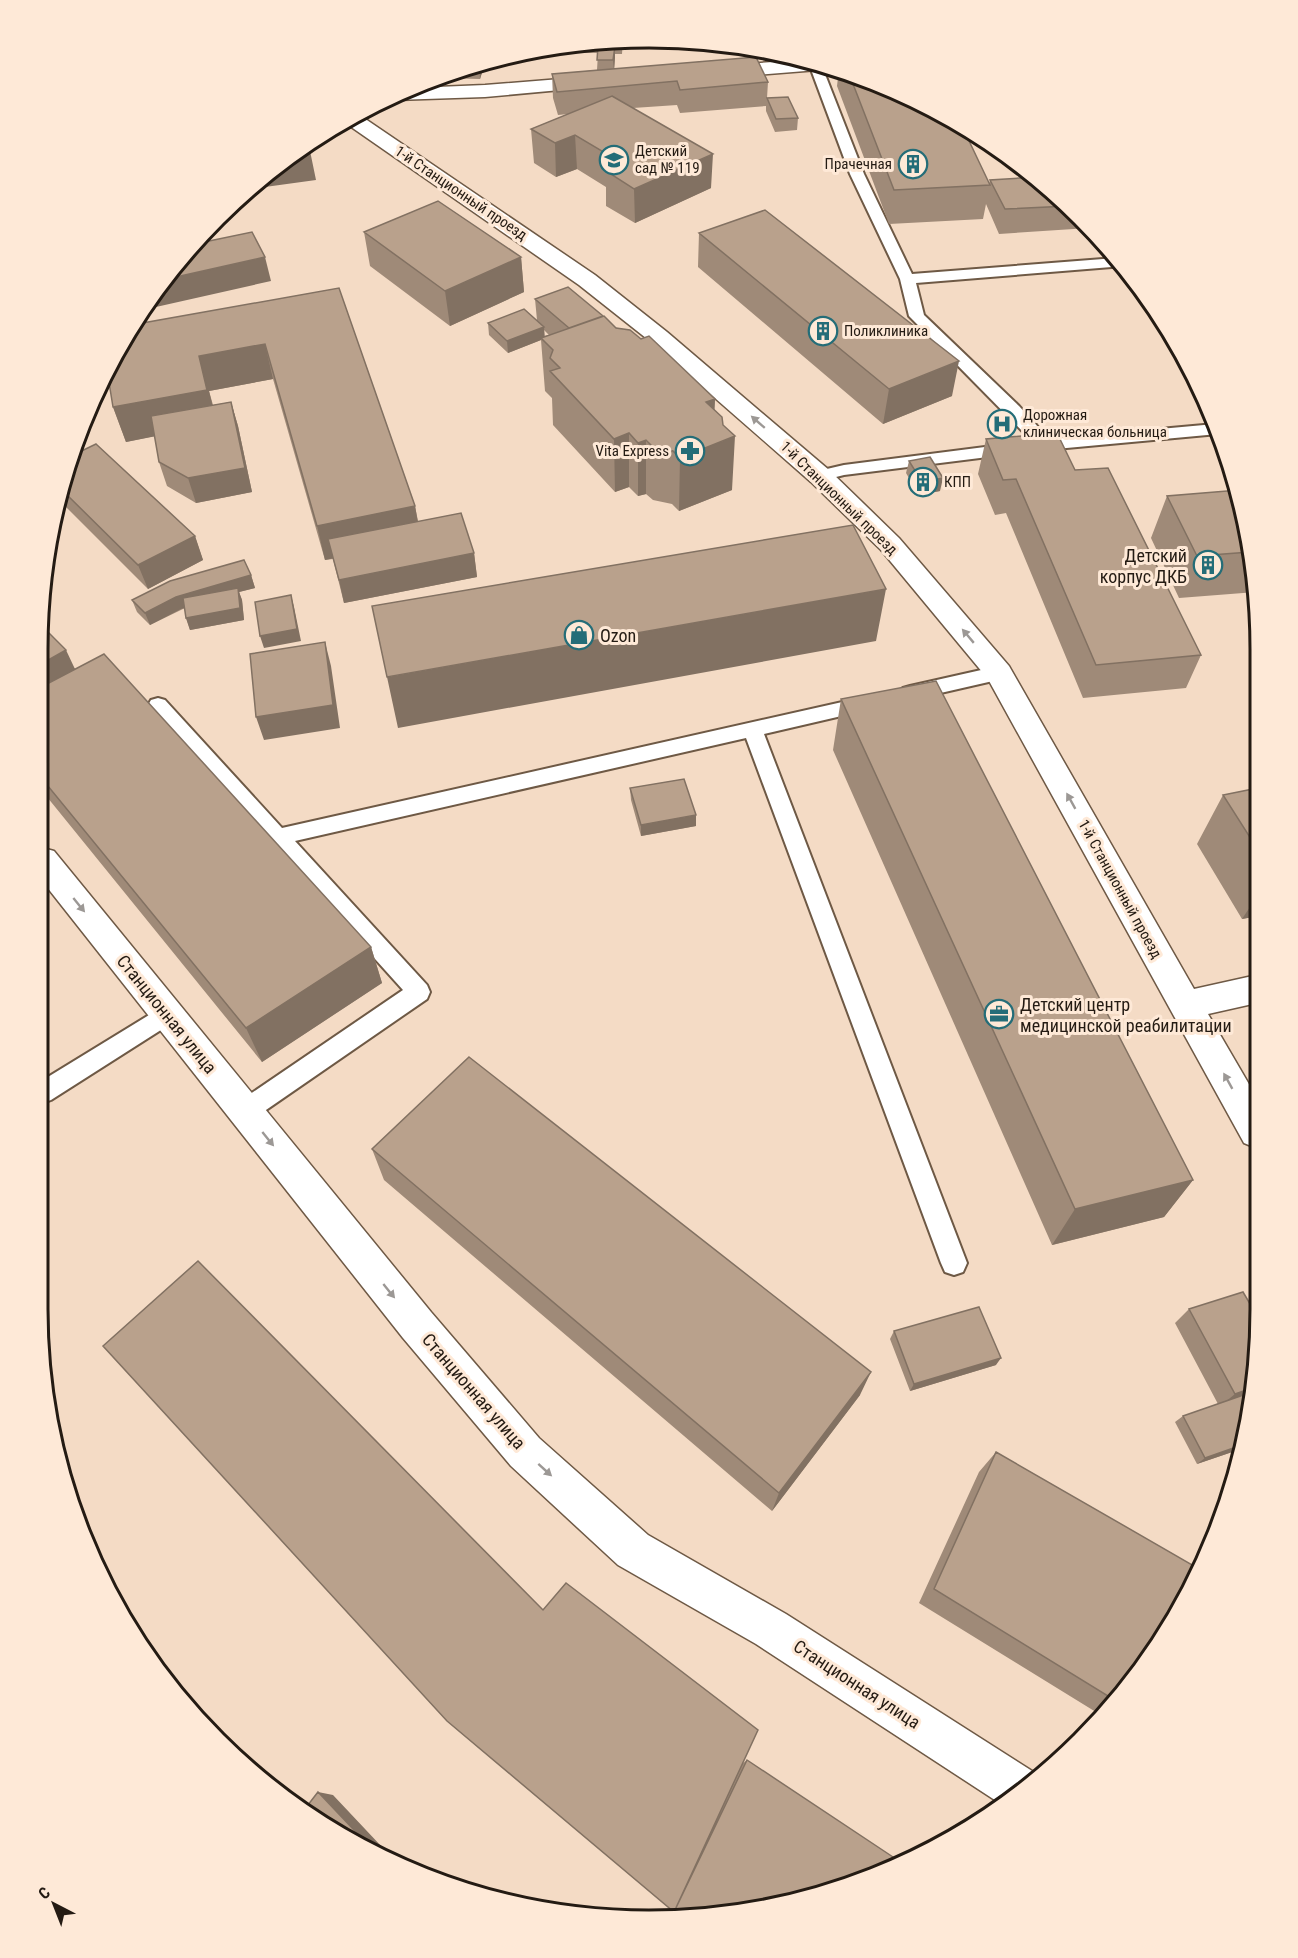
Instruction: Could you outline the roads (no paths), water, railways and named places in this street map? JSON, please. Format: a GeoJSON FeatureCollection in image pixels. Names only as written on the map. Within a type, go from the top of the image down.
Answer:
{"type":"FeatureCollection","features":[{"type":"Feature","properties":{"kind":"street"},"geometry":{"type":"LineString","coordinates":[[698,74],[795,66]]}},
{"type":"Feature","properties":{"kind":"street"},"geometry":{"type":"LineString","coordinates":[[421,93],[484,91],[615,80]]}},
{"type":"Feature","properties":{"kind":"street","name":"1-й Станционный проезд"},"geometry":{"type":"LineString","coordinates":[[359,123],[587,280],[659,337],[820,476],[890,544],[999,673],[1250,1119]]}},
{"type":"Feature","properties":{"kind":"street","name":"Станционная улица"},"geometry":{"type":"LineString","coordinates":[[48,866],[417,1325],[525,1452],[633,1550],[771,1629],[1015,1786]]}},
{"type":"Feature","properties":{"kind":"street"},"geometry":{"type":"LineString","coordinates":[[1186,1005],[1250,991]]}},
{"type":"Feature","properties":{"kind":"lane"},"geometry":{"type":"LineString","coordinates":[[820,73],[857,174],[907,279],[916,316],[1013,410],[1045,445]]}},
{"type":"Feature","properties":{"kind":"lane"},"geometry":{"type":"LineString","coordinates":[[907,279],[1109,263]]}},
{"type":"Feature","properties":{"kind":"lane"},"geometry":{"type":"LineString","coordinates":[[820,476],[844,470],[1045,445],[1208,430]]}},
{"type":"Feature","properties":{"kind":"lane"},"geometry":{"type":"LineString","coordinates":[[277,837],[999,673]]}},
{"type":"Feature","properties":{"kind":"lane"},"geometry":{"type":"LineString","coordinates":[[158,705],[419,992],[245,1111]]}},
{"type":"Feature","properties":{"kind":"lane"},"geometry":{"type":"LineString","coordinates":[[752,729],[954,1263]]}},
{"type":"Feature","properties":{"kind":"lane"},"geometry":{"type":"LineString","coordinates":[[48,1090],[166,1014]]}},
{"type":"Feature","properties":{"kind":"place","name":"Детский сад № 119"},"geometry":{"type":"Point","coordinates":[614,160]}},
{"type":"Feature","properties":{"kind":"place","name":"Прачечная"},"geometry":{"type":"Point","coordinates":[913,164]}},
{"type":"Feature","properties":{"kind":"place","name":"Поликлиника"},"geometry":{"type":"Point","coordinates":[823,331]}},
{"type":"Feature","properties":{"kind":"place","name":"Дорожная клиническая больница"},"geometry":{"type":"Point","coordinates":[1002,424]}},
{"type":"Feature","properties":{"kind":"place","name":"Vita Express"},"geometry":{"type":"Point","coordinates":[690,451]}},
{"type":"Feature","properties":{"kind":"place","name":"КПП"},"geometry":{"type":"Point","coordinates":[923,482]}},
{"type":"Feature","properties":{"kind":"place","name":"Детский корпус ДКБ"},"geometry":{"type":"Point","coordinates":[1208,565]}},
{"type":"Feature","properties":{"kind":"place","name":"Ozon"},"geometry":{"type":"Point","coordinates":[579,635]}},
{"type":"Feature","properties":{"kind":"place","name":"Детский центр медицинской реабилитации"},"geometry":{"type":"Point","coordinates":[999,1014]}}]}
